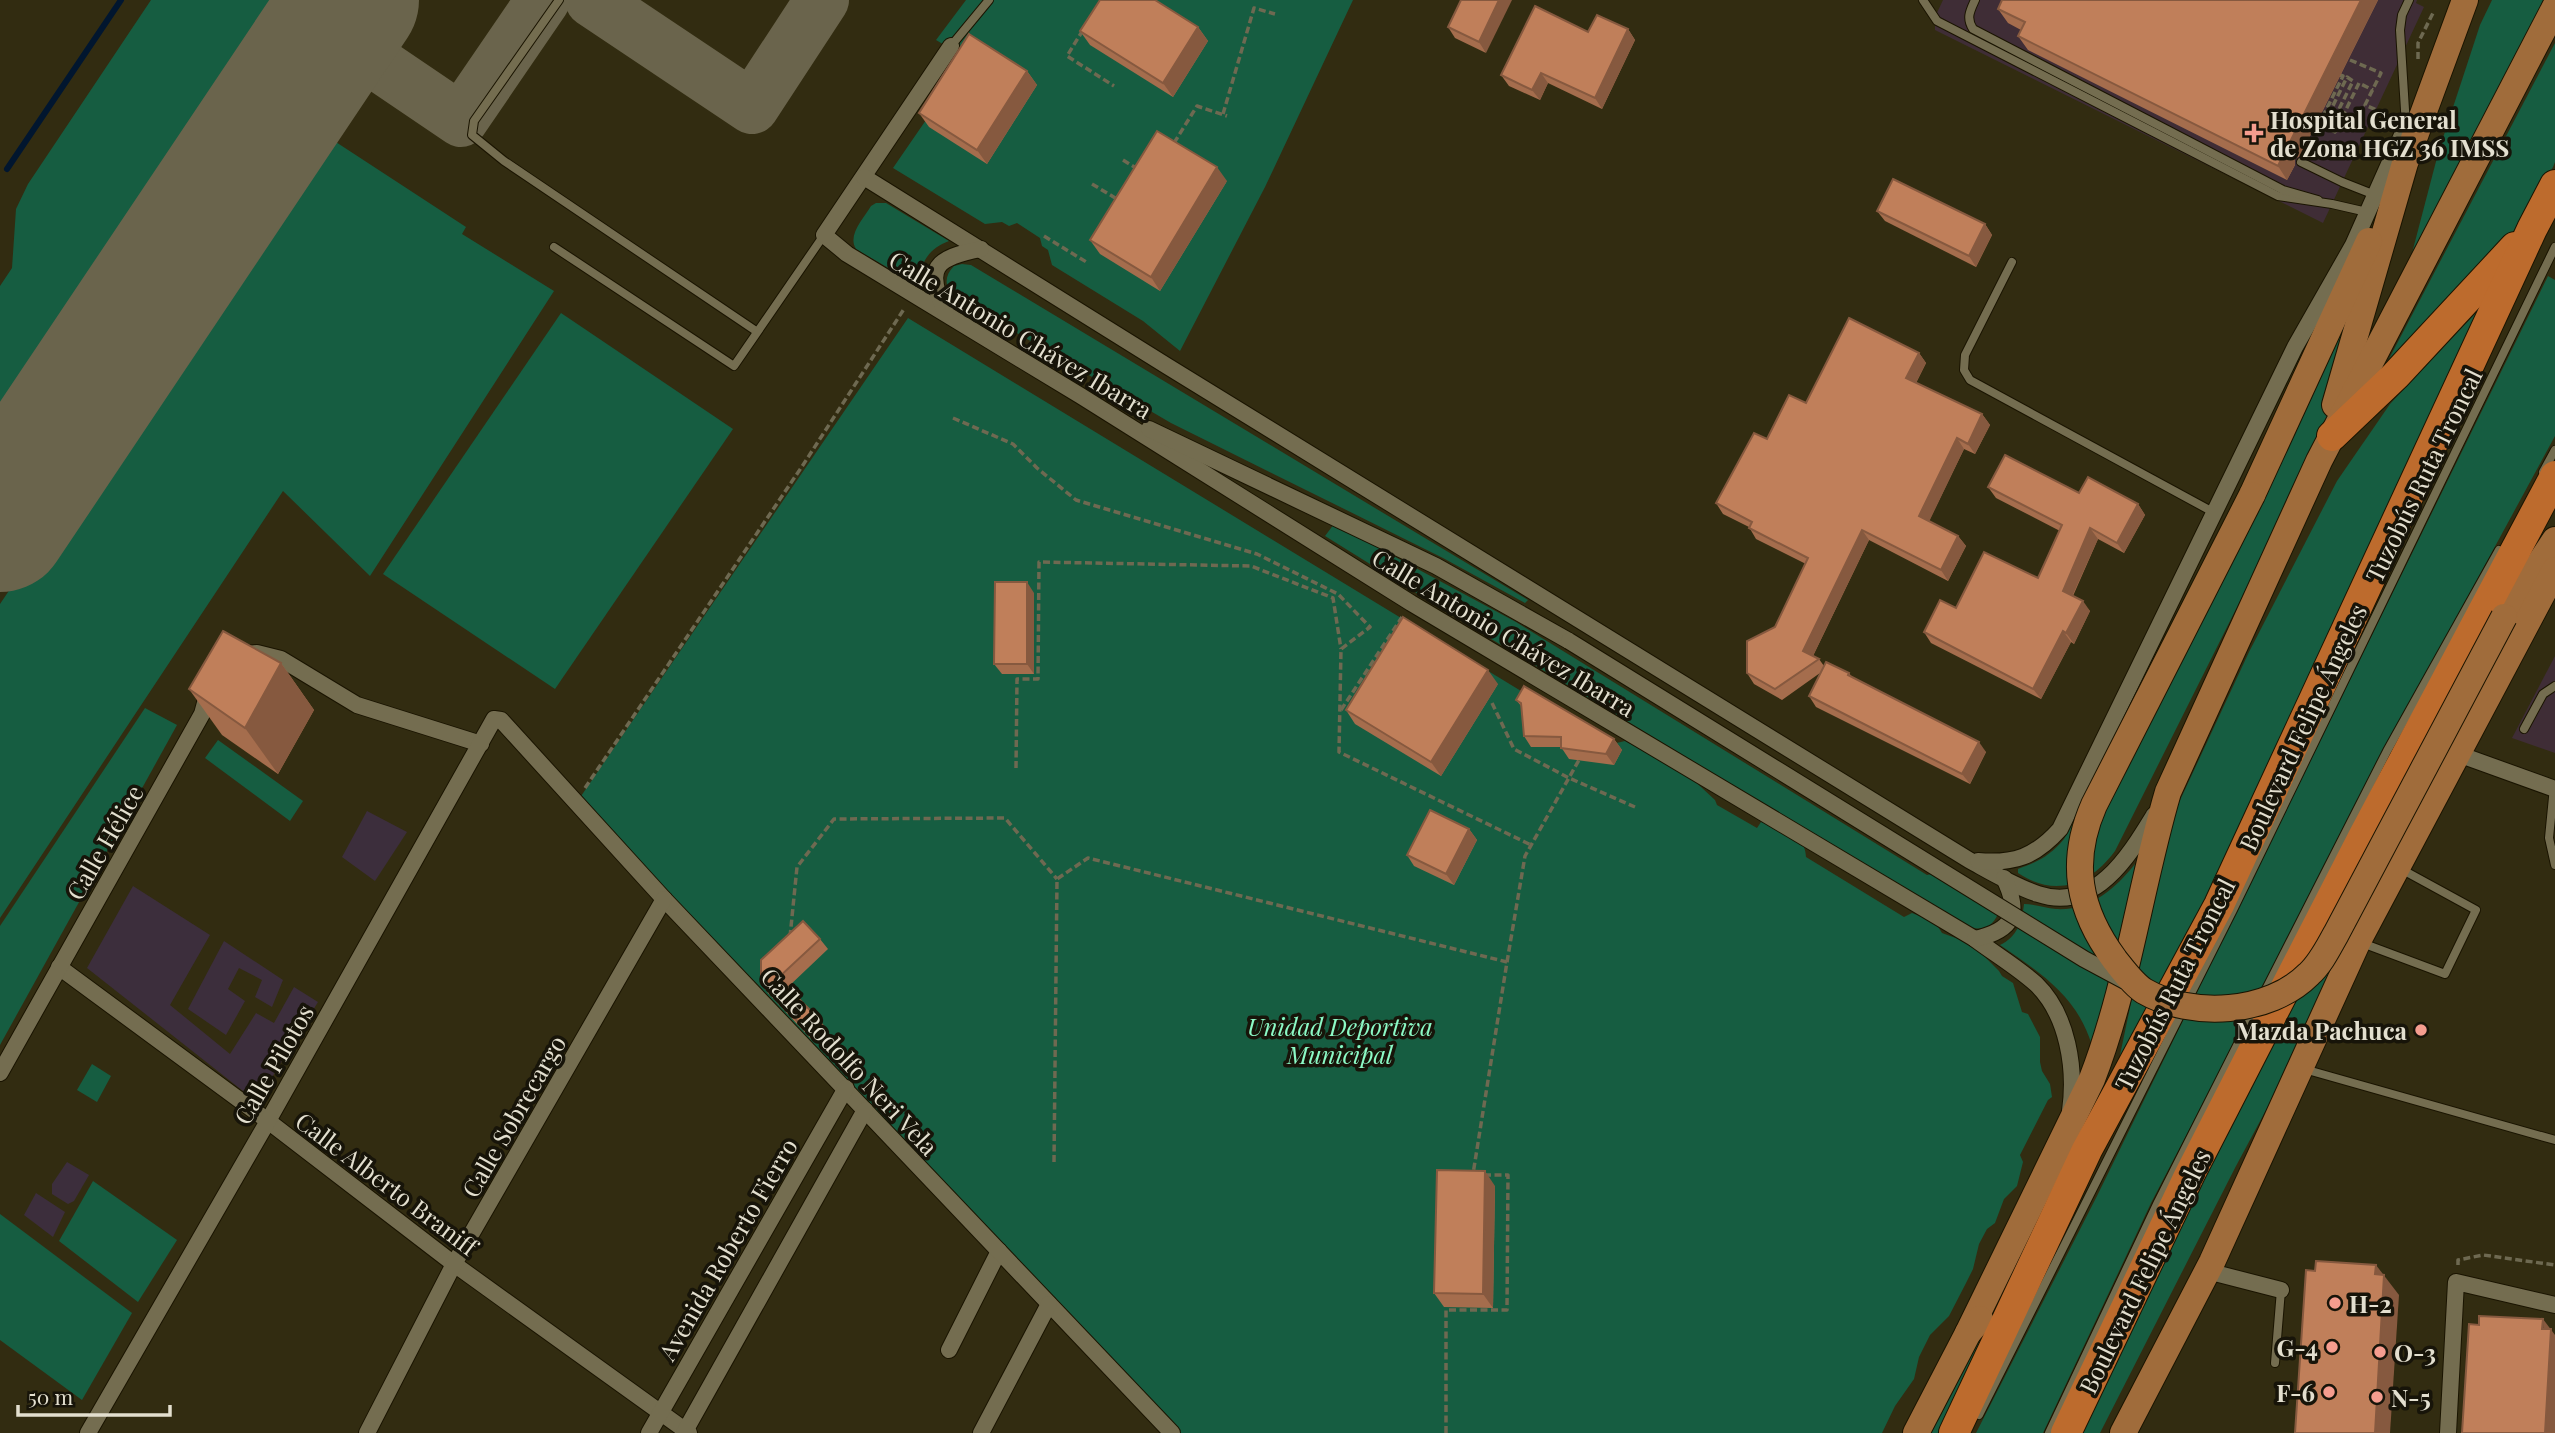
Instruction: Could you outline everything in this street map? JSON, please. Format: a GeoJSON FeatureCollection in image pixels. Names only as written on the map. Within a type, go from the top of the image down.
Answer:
{"type":"FeatureCollection","features":[{"type":"Feature","properties":{"kind":"highway","name":"Boulevard Felipe Ángeles"},"geometry":{"type":"LineString","coordinates":[[1965,1427],[2034,1262],[2087,1150],[2219,905],[2532,229],[2555,185]]}},
{"type":"Feature","properties":{"kind":"highway"},"geometry":{"type":"LineString","coordinates":[[2326,448],[2532,229]]}},
{"type":"Feature","properties":{"kind":"highway","name":"Boulevard Felipe Ángeles"},"geometry":{"type":"LineString","coordinates":[[2066,1433],[2196,1162],[2363,836],[2533,516],[2545,481]]}},
{"type":"Feature","properties":{"kind":"main road"},"geometry":{"type":"LineString","coordinates":[[1968,1333],[2092,1079],[2104,1048],[2130,955],[2151,849],[2168,792],[2326,448],[2555,7]]}},
{"type":"Feature","properties":{"kind":"main road"},"geometry":{"type":"LineString","coordinates":[[2326,448],[2405,163],[2451,10]]}},
{"type":"Feature","properties":{"kind":"main road"},"geometry":{"type":"LineString","coordinates":[[2405,163],[2252,495],[2085,825],[2080,848],[2081,890],[2093,927],[2121,968],[2144,990],[2197,1009],[2234,1008],[2271,998],[2308,976],[2322,959],[2336,934],[2504,617],[2555,540]]}},
{"type":"Feature","properties":{"kind":"main road"},"geometry":{"type":"LineString","coordinates":[[2523,590],[2516,574],[2518,562],[2531,536],[2533,516]]}},
{"type":"Feature","properties":{"kind":"main road"},"geometry":{"type":"LineString","coordinates":[[2123,1433],[2212,1262],[2358,941],[2555,570]]}},
{"type":"Feature","properties":{"kind":"main road","name":"Boulevard Felipe Ángeles"},"geometry":{"type":"LineString","coordinates":[[1916,1433],[1968,1333],[2034,1262]]}},
{"type":"Feature","properties":{"kind":"street"},"geometry":{"type":"LineString","coordinates":[[1969,860],[1999,863],[2019,859],[2047,843],[2060,829],[2295,347],[2353,245],[2406,126],[2451,10]]}},
{"type":"Feature","properties":{"kind":"street"},"geometry":{"type":"LineString","coordinates":[[824,235],[951,46]]}},
{"type":"Feature","properties":{"kind":"street","name":"Calle Antonio Chávez Ibarra"},"geometry":{"type":"LineString","coordinates":[[864,177],[1969,860],[2039,895],[2076,895],[2098,886],[2115,872],[2134,847],[2168,792]]}},
{"type":"Feature","properties":{"kind":"street","name":"Calle Antonio Chávez Ibarra"},"geometry":{"type":"LineString","coordinates":[[824,235],[847,254],[1081,396],[1411,603],[1975,939],[2037,985],[2062,1025],[2068,1048],[2072,1094],[2068,1125]]}},
{"type":"Feature","properties":{"kind":"street"},"geometry":{"type":"LineString","coordinates":[[946,313],[934,288],[936,273],[942,261],[954,254],[981,249]]}},
{"type":"Feature","properties":{"kind":"street"},"geometry":{"type":"LineString","coordinates":[[1081,396],[1436,566],[1569,641],[2084,959],[2144,990]]}},
{"type":"Feature","properties":{"kind":"street"},"geometry":{"type":"LineString","coordinates":[[233,656],[257,653],[281,659],[357,705],[481,744]]}},
{"type":"Feature","properties":{"kind":"street","name":"Calle Hélice"},"geometry":{"type":"LineString","coordinates":[[0,1073],[202,714],[211,677],[218,670]]}},
{"type":"Feature","properties":{"kind":"street","name":"Calle Pilotos"},"geometry":{"type":"LineString","coordinates":[[88,1433],[268,1121],[494,719],[497,719]]}},
{"type":"Feature","properties":{"kind":"street","name":"Calle Rodolfo Neri Vela"},"geometry":{"type":"LineString","coordinates":[[497,719],[501,720],[664,899],[1172,1433]]}},
{"type":"Feature","properties":{"kind":"street"},"geometry":{"type":"LineString","coordinates":[[2458,754],[2554,788]]}},
{"type":"Feature","properties":{"kind":"street"},"geometry":{"type":"LineString","coordinates":[[1975,939],[1993,935],[2010,921],[2014,909],[2013,898],[2004,878]]}},
{"type":"Feature","properties":{"kind":"street","name":"Calle Sobrecargo"},"geometry":{"type":"LineString","coordinates":[[367,1433],[454,1264],[664,899]]}},
{"type":"Feature","properties":{"kind":"street","name":"Calle Alberto Braniff"},"geometry":{"type":"LineString","coordinates":[[59,967],[268,1121],[454,1264],[686,1432]]}},
{"type":"Feature","properties":{"kind":"street","name":"Avenida Roberto Fierro"},"geometry":{"type":"LineString","coordinates":[[649,1433],[846,1088]]}},
{"type":"Feature","properties":{"kind":"street","name":"Avenida Roberto Fierro"},"geometry":{"type":"LineString","coordinates":[[686,1432],[865,1110]]}},
{"type":"Feature","properties":{"kind":"street"},"geometry":{"type":"LineString","coordinates":[[949,1350],[999,1251]]}},
{"type":"Feature","properties":{"kind":"street"},"geometry":{"type":"LineString","coordinates":[[2212,1262],[2211,1272],[2281,1290]]}},
{"type":"Feature","properties":{"kind":"street"},"geometry":{"type":"LineString","coordinates":[[2448,1433],[2456,1282],[2555,1305]]}},
{"type":"Feature","properties":{"kind":"street"},"geometry":{"type":"LineString","coordinates":[[981,1433],[1049,1304]]}},
{"type":"Feature","properties":{"kind":"lane"},"geometry":{"type":"LineString","coordinates":[[559,0],[474,121],[472,135],[503,161],[756,331]]}},
{"type":"Feature","properties":{"kind":"lane"},"geometry":{"type":"LineString","coordinates":[[951,46],[989,0]]}},
{"type":"Feature","properties":{"kind":"lane"},"geometry":{"type":"LineString","coordinates":[[1923,0],[1937,21],[2277,196],[2367,212]]}},
{"type":"Feature","properties":{"kind":"lane"},"geometry":{"type":"LineString","coordinates":[[1975,0],[1969,13],[1969,22],[1973,29],[2283,190],[2314,197],[2323,203]]}},
{"type":"Feature","properties":{"kind":"lane"},"geometry":{"type":"LineString","coordinates":[[2406,126],[2400,30],[2402,15],[2409,0]]}},
{"type":"Feature","properties":{"kind":"lane"},"geometry":{"type":"LineString","coordinates":[[2301,162],[2375,195]]}},
{"type":"Feature","properties":{"kind":"lane"},"geometry":{"type":"LineString","coordinates":[[554,247],[734,366],[824,235]]}},
{"type":"Feature","properties":{"kind":"lane","name":"Tuzobús Ruta Troncal"},"geometry":{"type":"LineString","coordinates":[[1965,1427],[2227,922],[2555,247]]}},
{"type":"Feature","properties":{"kind":"lane"},"geometry":{"type":"LineString","coordinates":[[2012,262],[1965,355],[1964,370],[1970,380],[2213,512]]}},
{"type":"Feature","properties":{"kind":"lane"},"geometry":{"type":"LineString","coordinates":[[2545,481],[2555,450]]}},
{"type":"Feature","properties":{"kind":"lane"},"geometry":{"type":"LineString","coordinates":[[2049,1433],[2158,1202],[2374,776],[2501,546]]}},
{"type":"Feature","properties":{"kind":"lane"},"geometry":{"type":"LineString","coordinates":[[2524,729],[2543,694],[2555,687]]}},
{"type":"Feature","properties":{"kind":"lane"},"geometry":{"type":"LineString","coordinates":[[2554,788],[2549,838],[2555,865]]}},
{"type":"Feature","properties":{"kind":"lane"},"geometry":{"type":"LineString","coordinates":[[2358,941],[2445,974],[2476,910],[2398,867]]}},
{"type":"Feature","properties":{"kind":"lane"},"geometry":{"type":"LineString","coordinates":[[2301,1068],[2555,1140]]}},
{"type":"Feature","properties":{"kind":"lane"},"geometry":{"type":"LineString","coordinates":[[2275,1363],[2281,1290]]}},
{"type":"Feature","properties":{"kind":"path"},"geometry":{"type":"LineString","coordinates":[[1166,143],[1172,147],[1198,106],[1225,115],[1254,8],[1275,14]]}},
{"type":"Feature","properties":{"kind":"path"},"geometry":{"type":"LineString","coordinates":[[2418,43],[2451,10]]}},
{"type":"Feature","properties":{"kind":"path"},"geometry":{"type":"LineString","coordinates":[[1085,27],[1068,55],[1114,86]]}},
{"type":"Feature","properties":{"kind":"path"},"geometry":{"type":"LineString","coordinates":[[2350,60],[2381,74],[2365,105],[2381,111]]}},
{"type":"Feature","properties":{"kind":"path"},"geometry":{"type":"LineString","coordinates":[[2340,75],[2343,76],[2319,124],[2323,126],[2347,78],[2353,80],[2329,129],[2335,132],[2359,83],[2373,90]]}},
{"type":"Feature","properties":{"kind":"path"},"geometry":{"type":"LineString","coordinates":[[1123,160],[1146,174]]}},
{"type":"Feature","properties":{"kind":"path"},"geometry":{"type":"LineString","coordinates":[[1092,184],[1120,201]]}},
{"type":"Feature","properties":{"kind":"path"},"geometry":{"type":"LineString","coordinates":[[1044,236],[1088,263]]}},
{"type":"Feature","properties":{"kind":"path"},"geometry":{"type":"LineString","coordinates":[[576,802],[803,465],[914,294]]}},
{"type":"Feature","properties":{"kind":"path"},"geometry":{"type":"LineString","coordinates":[[953,418],[1013,444],[1076,500],[1257,554],[1338,594],[1370,627],[1341,649]]}},
{"type":"Feature","properties":{"kind":"path"},"geometry":{"type":"LineString","coordinates":[[1016,768],[1017,679],[1038,679],[1039,562],[1251,566],[1333,598],[1341,649],[1339,752],[1531,845]]}},
{"type":"Feature","properties":{"kind":"path"},"geometry":{"type":"LineString","coordinates":[[1340,711],[1411,603]]}},
{"type":"Feature","properties":{"kind":"path"},"geometry":{"type":"LineString","coordinates":[[1492,703],[1514,749],[1569,778],[1635,807]]}},
{"type":"Feature","properties":{"kind":"path"},"geometry":{"type":"LineString","coordinates":[[1446,1433],[1446,1310],[1507,1310],[1508,1175],[1473,1175],[1525,856],[1579,760]]}},
{"type":"Feature","properties":{"kind":"path"},"geometry":{"type":"LineString","coordinates":[[789,941],[797,867],[834,819],[1005,818],[1057,879],[1054,1162]]}},
{"type":"Feature","properties":{"kind":"path"},"geometry":{"type":"LineString","coordinates":[[1057,879],[1088,858],[1507,962]]}},
{"type":"Feature","properties":{"kind":"path"},"geometry":{"type":"LineString","coordinates":[[2456,1282],[2458,1260],[2483,1255],[2555,1265]]}},
{"type":"Feature","properties":{"kind":"shaded area","name":"Hospital General de Zona HGZ 36 IMSS"},"geometry":{"type":"Polygon","coordinates":[[[1943,0],[2417,0],[2416,3],[2424,7],[2323,223],[1935,30],[1935,17],[1943,0]]]}},
{"type":"Feature","properties":{"kind":"shaded area"},"geometry":{"type":"Polygon","coordinates":[[[2555,656],[2555,753],[2512,738],[2555,656]]]}},
{"type":"Feature","properties":{"kind":"shaded area"},"geometry":{"type":"Polygon","coordinates":[[[367,811],[407,832],[375,881],[342,857],[367,811]]]}},
{"type":"Feature","properties":{"kind":"shaded area"},"geometry":{"type":"Polygon","coordinates":[[[133,886],[210,935],[170,1005],[230,1054],[256,1013],[274,1023],[294,987],[318,1002],[257,1102],[87,968],[133,886]]]}},
{"type":"Feature","properties":{"kind":"shaded area"},"geometry":{"type":"Polygon","coordinates":[[[224,941],[283,980],[272,1007],[255,997],[262,980],[239,968],[228,989],[245,1001],[226,1035],[188,1009],[224,941]]]}},
{"type":"Feature","properties":{"kind":"shaded area"},"geometry":{"type":"Polygon","coordinates":[[[67,1162],[89,1175],[74,1201],[68,1204],[52,1194],[52,1184],[67,1162]]]}},
{"type":"Feature","properties":{"kind":"shaded area"},"geometry":{"type":"Polygon","coordinates":[[[36,1193],[65,1212],[53,1237],[24,1215],[36,1193]]]}},
{"type":"Feature","properties":{"kind":"green space"},"geometry":{"type":"Polygon","coordinates":[[[151,0],[300,0],[0,447],[0,286],[12,268],[16,209],[28,184],[151,0]]]}},
{"type":"Feature","properties":{"kind":"green space"},"geometry":{"type":"Polygon","coordinates":[[[966,0],[1353,0],[1265,187],[1180,351],[1143,321],[1052,265],[1048,250],[1042,246],[1040,238],[1017,223],[1009,226],[1002,222],[985,224],[893,168],[968,59],[936,40],[966,0]]]}},
{"type":"Feature","properties":{"kind":"green space"},"geometry":{"type":"Polygon","coordinates":[[[2492,0],[2552,0],[2400,299],[2439,150],[2480,25],[2492,0]]]}},
{"type":"Feature","properties":{"kind":"green space"},"geometry":{"type":"Polygon","coordinates":[[[2555,43],[2553,167],[2518,229],[2381,374],[2555,43]]]}},
{"type":"Feature","properties":{"kind":"green space"},"geometry":{"type":"Polygon","coordinates":[[[319,131],[466,227],[462,234],[554,291],[370,576],[283,491],[0,918],[0,604],[319,131]]]}},
{"type":"Feature","properties":{"kind":"green space"},"geometry":{"type":"Polygon","coordinates":[[[886,203],[949,241],[935,248],[926,258],[919,286],[856,249],[855,232],[871,206],[886,203]]]}},
{"type":"Feature","properties":{"kind":"green space"},"geometry":{"type":"Polygon","coordinates":[[[971,265],[1528,600],[1525,603],[1443,558],[1171,423],[952,295],[947,276],[954,266],[971,265]]]}},
{"type":"Feature","properties":{"kind":"green space"},"geometry":{"type":"Polygon","coordinates":[[[2548,276],[2555,280],[2555,436],[2429,668],[2151,1203],[2043,1433],[1976,1433],[2097,1196],[2548,276]]]}},
{"type":"Feature","properties":{"kind":"green space"},"geometry":{"type":"Polygon","coordinates":[[[2504,283],[2129,1059],[2120,1055],[2154,894],[2175,811],[2249,652],[2337,481],[2390,404],[2504,283]]]}},
{"type":"Feature","properties":{"kind":"green space"},"geometry":{"type":"Polygon","coordinates":[[[2366,286],[2327,421],[2316,449],[2115,851],[2094,872],[2071,884],[2045,885],[2018,873],[2018,869],[2044,857],[2064,839],[2304,405],[2366,286]]]}},
{"type":"Feature","properties":{"kind":"green space"},"geometry":{"type":"Polygon","coordinates":[[[561,313],[733,429],[555,689],[383,574],[561,313]]]}},
{"type":"Feature","properties":{"kind":"green space","name":"Unidad Deportiva Municipal"},"geometry":{"type":"Polygon","coordinates":[[[908,318],[1531,697],[1612,744],[1625,741],[1688,775],[1717,805],[1757,828],[1761,822],[1778,823],[1788,828],[1801,841],[1806,857],[1904,917],[1912,913],[1935,922],[1942,933],[1972,944],[2002,976],[2013,983],[2022,1012],[2028,1014],[2040,1037],[2040,1062],[2050,1084],[2052,1097],[2020,1155],[2023,1162],[2017,1186],[2004,1199],[1995,1223],[1987,1229],[1965,1285],[1949,1316],[1930,1335],[1919,1357],[1914,1379],[1895,1406],[1882,1433],[1171,1433],[577,802],[908,318]]]}},
{"type":"Feature","properties":{"kind":"green space"},"geometry":{"type":"Polygon","coordinates":[[[1334,524],[1516,622],[1927,875],[1950,870],[1998,914],[1992,923],[1984,928],[1964,925],[1325,536],[1334,524]]]}},
{"type":"Feature","properties":{"kind":"green space"},"geometry":{"type":"Polygon","coordinates":[[[145,708],[177,725],[0,1045],[0,926],[145,708]]]}},
{"type":"Feature","properties":{"kind":"green space"},"geometry":{"type":"Polygon","coordinates":[[[218,740],[303,801],[290,821],[205,758],[218,740]]]}},
{"type":"Feature","properties":{"kind":"green space"},"geometry":{"type":"Polygon","coordinates":[[[2135,864],[2132,893],[2092,1046],[2086,1029],[2068,1000],[2043,976],[2000,945],[2011,938],[2018,928],[2024,904],[2056,909],[2080,906],[2101,897],[2135,864]]]}},
{"type":"Feature","properties":{"kind":"green space"},"geometry":{"type":"Polygon","coordinates":[[[2328,939],[2353,948],[2236,1166],[2100,1433],[2078,1433],[2215,1146],[2328,939]]]}},
{"type":"Feature","properties":{"kind":"green space"},"geometry":{"type":"Polygon","coordinates":[[[92,1064],[111,1076],[97,1102],[77,1090],[92,1064]]]}},
{"type":"Feature","properties":{"kind":"green space"},"geometry":{"type":"Polygon","coordinates":[[[93,1181],[177,1240],[138,1302],[59,1241],[93,1181]]]}},
{"type":"Feature","properties":{"kind":"green space"},"geometry":{"type":"Polygon","coordinates":[[[0,1214],[132,1313],[82,1400],[0,1340],[0,1214]]]}},
{"type":"Feature","properties":{"kind":"green space"},"geometry":{"type":"Polygon","coordinates":[[[1994,1329],[1941,1433],[1930,1433],[1978,1338],[1994,1329]]]}},
{"type":"Feature","properties":{"kind":"building"},"geometry":{"type":"Polygon","coordinates":[[[1100,0],[1155,0],[1198,27],[1163,83],[1080,31],[1100,0]]]}},
{"type":"Feature","properties":{"kind":"building"},"geometry":{"type":"Polygon","coordinates":[[[1461,0],[1499,0],[1479,42],[1448,27],[1461,0]]]}},
{"type":"Feature","properties":{"kind":"building"},"geometry":{"type":"Polygon","coordinates":[[[2002,0],[2361,0],[2290,142],[2286,145],[2278,166],[2018,36],[2025,22],[1998,9],[2002,0]]]}},
{"type":"Feature","properties":{"kind":"building"},"geometry":{"type":"Polygon","coordinates":[[[1535,6],[1588,32],[1597,15],[1628,29],[1595,98],[1541,73],[1532,90],[1501,75],[1535,6]]]}},
{"type":"Feature","properties":{"kind":"building"},"geometry":{"type":"Polygon","coordinates":[[[969,34],[1027,71],[977,150],[919,113],[969,34]]]}},
{"type":"Feature","properties":{"kind":"building"},"geometry":{"type":"Polygon","coordinates":[[[1157,131],[1217,167],[1151,277],[1090,240],[1157,131]]]}},
{"type":"Feature","properties":{"kind":"building"},"geometry":{"type":"Polygon","coordinates":[[[1893,179],[1985,224],[1969,256],[1877,211],[1893,179]]]}},
{"type":"Feature","properties":{"kind":"building"},"geometry":{"type":"Polygon","coordinates":[[[1849,318],[1919,353],[1906,378],[1982,414],[1968,444],[1957,438],[1919,516],[1958,536],[1941,570],[1862,530],[1803,651],[1819,659],[1775,689],[1747,673],[1747,641],[1775,627],[1808,558],[1749,528],[1752,522],[1716,503],[1754,433],[1767,439],[1789,395],[1806,403],[1849,318]]]}},
{"type":"Feature","properties":{"kind":"building"},"geometry":{"type":"Polygon","coordinates":[[[2005,455],[2079,493],[2088,477],[2138,504],[2117,543],[2090,528],[2063,591],[2083,601],[2066,633],[2063,631],[2033,689],[1924,632],[1940,600],[1956,608],[1984,552],[2038,578],[2062,525],[1988,487],[2005,455]]]}},
{"type":"Feature","properties":{"kind":"building"},"geometry":{"type":"Polygon","coordinates":[[[995,582],[1027,582],[1027,664],[994,664],[995,582]]]}},
{"type":"Feature","properties":{"kind":"building"},"geometry":{"type":"Polygon","coordinates":[[[1403,617],[1488,670],[1431,762],[1346,710],[1403,617]]]}},
{"type":"Feature","properties":{"kind":"building"},"geometry":{"type":"Polygon","coordinates":[[[223,631],[281,663],[245,728],[189,689],[223,631]]]}},
{"type":"Feature","properties":{"kind":"building"},"geometry":{"type":"Polygon","coordinates":[[[1826,662],[1979,742],[1962,774],[1809,696],[1826,662]]]}},
{"type":"Feature","properties":{"kind":"building"},"geometry":{"type":"Polygon","coordinates":[[[1524,686],[1614,739],[1606,754],[1561,748],[1561,737],[1524,736],[1521,703],[1516,700],[1524,686]]]}},
{"type":"Feature","properties":{"kind":"building"},"geometry":{"type":"Polygon","coordinates":[[[1430,810],[1469,829],[1446,874],[1407,855],[1430,810]]]}},
{"type":"Feature","properties":{"kind":"building"},"geometry":{"type":"Polygon","coordinates":[[[803,921],[820,939],[778,978],[818,1018],[806,1030],[761,983],[761,960],[803,921]]]}},
{"type":"Feature","properties":{"kind":"building"},"geometry":{"type":"Polygon","coordinates":[[[1437,1170],[1485,1171],[1483,1294],[1434,1293],[1437,1170]]]}},
{"type":"Feature","properties":{"kind":"building"},"geometry":{"type":"Polygon","coordinates":[[[2316,1261],[2376,1265],[2375,1274],[2384,1275],[2375,1433],[2295,1433],[2306,1270],[2315,1271],[2316,1261]]]}},
{"type":"Feature","properties":{"kind":"building"},"geometry":{"type":"Polygon","coordinates":[[[2479,1316],[2543,1319],[2542,1329],[2551,1329],[2545,1433],[2462,1433],[2469,1324],[2479,1325],[2479,1316]]]}},
{"type":"Feature","properties":{"kind":"waterway"},"geometry":{"type":"LineString","coordinates":[[7,169],[121,0]]}},
{"type":"Feature","properties":{"kind":"taxiway"},"geometry":{"type":"LineString","coordinates":[[337,36],[461,120],[543,0]]}},
{"type":"Feature","properties":{"kind":"taxiway"},"geometry":{"type":"LineString","coordinates":[[592,0],[752,107],[822,0]]}},
{"type":"Feature","properties":{"kind":"runway"},"geometry":{"type":"LineString","coordinates":[[0,524],[351,0]]}},
{"type":"Feature","properties":{"kind":"place","name":"Hospital General de Zona HGZ 36 IMSS"},"geometry":{"type":"Point","coordinates":[2254,133]}},
{"type":"Feature","properties":{"kind":"place","name":"Mazda Pachuca"},"geometry":{"type":"Point","coordinates":[2421,1030]}},
{"type":"Feature","properties":{"kind":"place","name":"H-2"},"geometry":{"type":"Point","coordinates":[2335,1303]}},
{"type":"Feature","properties":{"kind":"place","name":"G-4"},"geometry":{"type":"Point","coordinates":[2332,1347]}},
{"type":"Feature","properties":{"kind":"place","name":"O-3"},"geometry":{"type":"Point","coordinates":[2380,1352]}},
{"type":"Feature","properties":{"kind":"place","name":"F-6"},"geometry":{"type":"Point","coordinates":[2329,1392]}},
{"type":"Feature","properties":{"kind":"place","name":"N-5"},"geometry":{"type":"Point","coordinates":[2377,1397]}}]}
